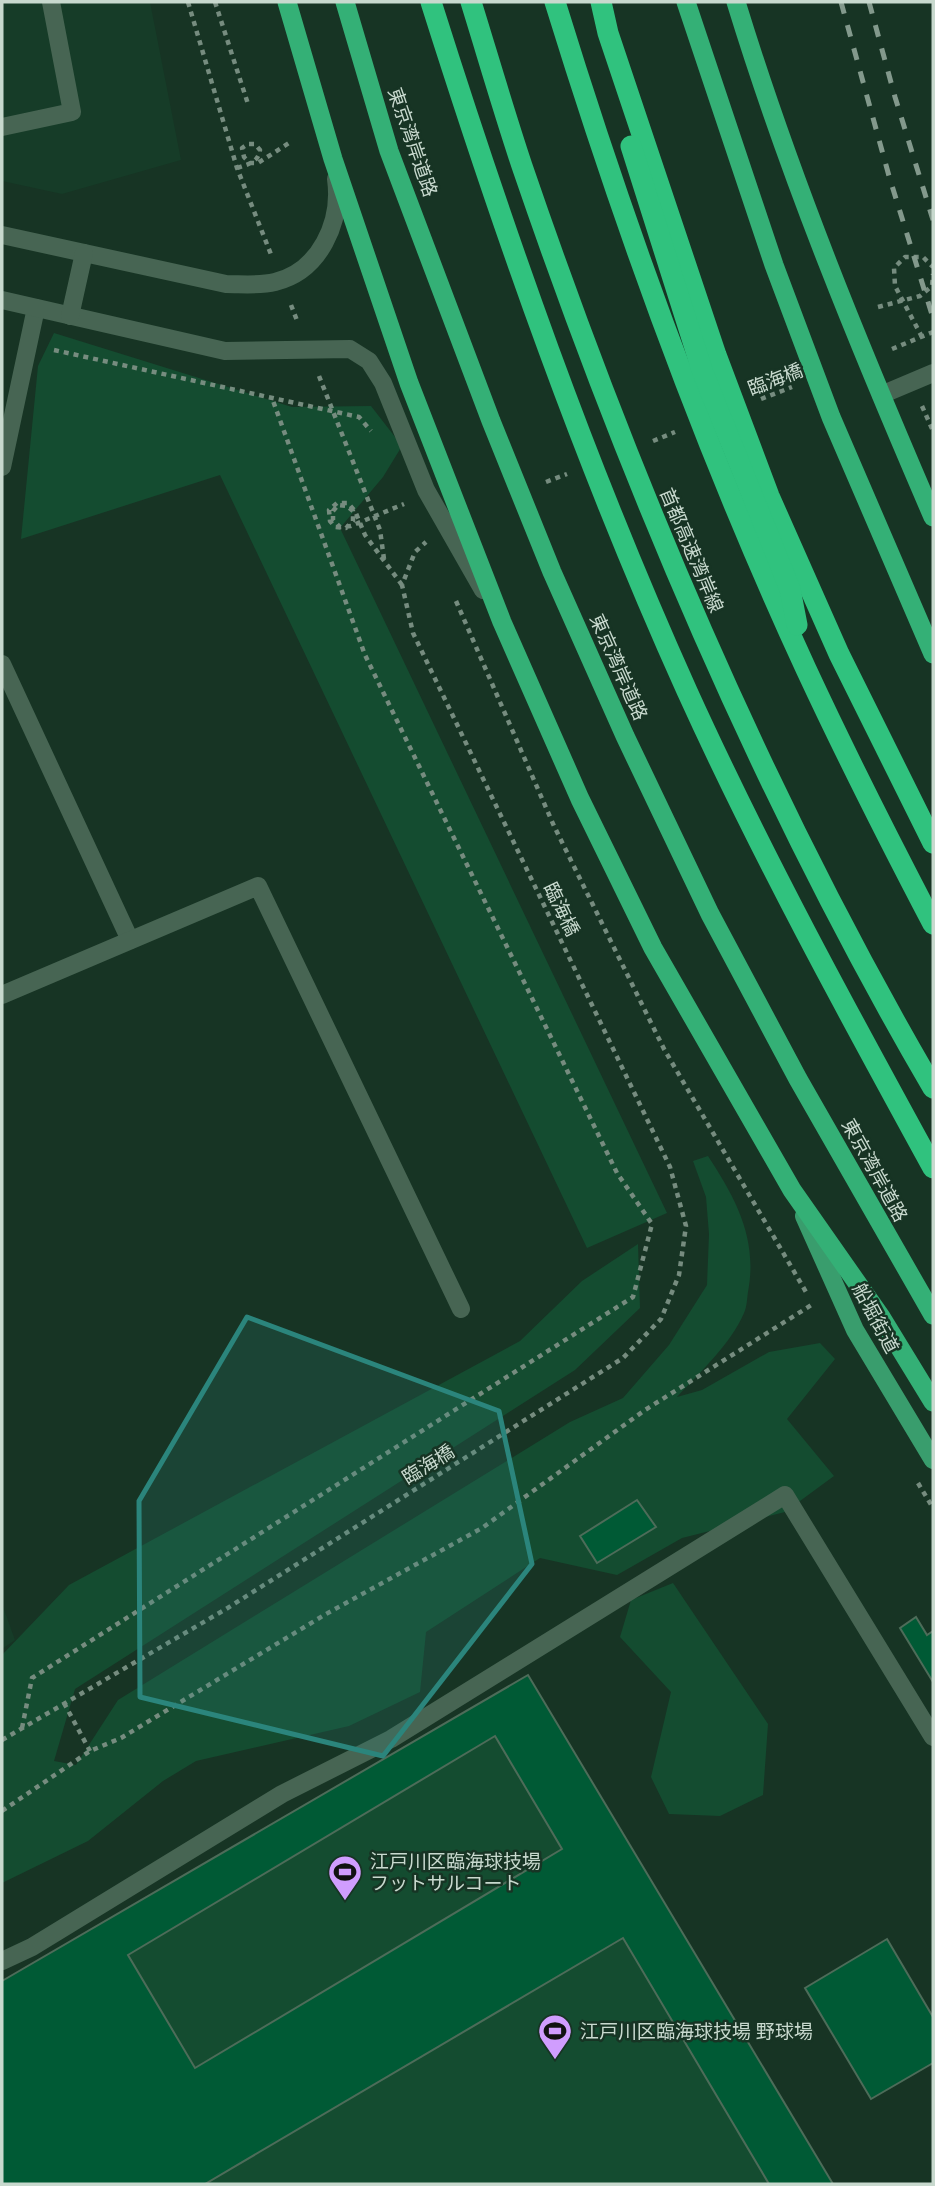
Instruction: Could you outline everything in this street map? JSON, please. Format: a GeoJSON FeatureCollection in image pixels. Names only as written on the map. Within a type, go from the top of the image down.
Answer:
{"type":"FeatureCollection","features":[{"type":"Feature","properties":{"kind":"highway"},"geometry":{"type":"LineString","coordinates":[[286,2],[333,159],[409,383],[502,622],[580,799],[653,948],[792,1190],[881,1317],[933,1402]]}},
{"type":"Feature","properties":{"kind":"highway","name":"東京湾岸道路"},"geometry":{"type":"LineString","coordinates":[[345,2],[389,151],[491,421],[552,572],[625,736],[710,914],[792,1068],[933,1315]]}},
{"type":"Feature","properties":{"kind":"highway"},"geometry":{"type":"LineString","coordinates":[[431,2],[494,197],[548,350],[614,520],[693,704],[770,862],[933,1168]]}},
{"type":"Feature","properties":{"kind":"highway"},"geometry":{"type":"LineString","coordinates":[[457,2],[480,78],[521,164]]}},
{"type":"Feature","properties":{"kind":"highway","name":"首都高速湾岸線"},"geometry":{"type":"LineString","coordinates":[[471,2],[521,164],[579,326],[650,510],[721,678],[802,846],[892,1018],[933,1088]]}},
{"type":"Feature","properties":{"kind":"highway"},"geometry":{"type":"LineString","coordinates":[[555,2],[617,192],[673,351],[737,510],[806,668],[881,826],[933,924]]}},
{"type":"Feature","properties":{"kind":"highway"},"geometry":{"type":"LineString","coordinates":[[601,2],[618,101],[661,246],[703,373],[790,589],[806,668]]}},
{"type":"Feature","properties":{"kind":"highway"},"geometry":{"type":"LineString","coordinates":[[736,2],[785,153],[832,277],[933,517]]}},
{"type":"Feature","properties":{"kind":"highway"},"geometry":{"type":"LineString","coordinates":[[687,5],[774,265],[831,417],[933,654]]}},
{"type":"Feature","properties":{"kind":"highway"},"geometry":{"type":"LineString","coordinates":[[608,33],[716,355],[769,496],[839,654],[933,842]]}},
{"type":"Feature","properties":{"kind":"highway"},"geometry":{"type":"LineString","coordinates":[[892,1018],[933,1105]]}},
{"type":"Feature","properties":{"kind":"main road","name":"船堀街道"},"geometry":{"type":"LineString","coordinates":[[792,1190],[855,1330],[933,1460]]}},
{"type":"Feature","properties":{"kind":"street"},"geometry":{"type":"LineString","coordinates":[[2,127],[72,112],[51,2]]}},
{"type":"Feature","properties":{"kind":"street"},"geometry":{"type":"LineString","coordinates":[[2,235],[226,284],[276,282],[300,270],[316,256],[332,229],[339,198],[333,159]]}},
{"type":"Feature","properties":{"kind":"street"},"geometry":{"type":"LineString","coordinates":[[70,316],[85,253]]}},
{"type":"Feature","properties":{"kind":"street"},"geometry":{"type":"LineString","coordinates":[[2,300],[225,351],[350,349],[369,361],[383,383],[426,490],[502,622]]}},
{"type":"Feature","properties":{"kind":"street"},"geometry":{"type":"LineString","coordinates":[[2,467],[36,308]]}},
{"type":"Feature","properties":{"kind":"street"},"geometry":{"type":"LineString","coordinates":[[881,395],[933,373]]}},
{"type":"Feature","properties":{"kind":"street"},"geometry":{"type":"LineString","coordinates":[[2,664],[130,940]]}},
{"type":"Feature","properties":{"kind":"street"},"geometry":{"type":"LineString","coordinates":[[2,995],[258,886],[461,1309]]}},
{"type":"Feature","properties":{"kind":"street"},"geometry":{"type":"LineString","coordinates":[[2,1961],[32,1947],[282,1794],[391,1739],[785,1495],[933,1738]]}},
{"type":"Feature","properties":{"kind":"path"},"geometry":{"type":"LineString","coordinates":[[215,2],[248,104]]}},
{"type":"Feature","properties":{"kind":"path"},"geometry":{"type":"LineString","coordinates":[[237,168],[245,165],[254,162],[259,157],[261,150],[255,144],[248,144],[243,148],[244,158],[250,163],[258,163],[289,142]]}},
{"type":"Feature","properties":{"kind":"path"},"geometry":{"type":"LineString","coordinates":[[922,337],[895,286],[894,268],[905,257],[923,257],[933,267]]}},
{"type":"Feature","properties":{"kind":"path"},"geometry":{"type":"LineString","coordinates":[[878,307],[920,296],[932,286],[933,274]]}},
{"type":"Feature","properties":{"kind":"path"},"geometry":{"type":"LineString","coordinates":[[884,352],[933,332]]}},
{"type":"Feature","properties":{"kind":"path"},"geometry":{"type":"LineString","coordinates":[[27,344],[359,417],[377,437]]}},
{"type":"Feature","properties":{"kind":"path","name":"臨海橋"},"geometry":{"type":"LineString","coordinates":[[756,401],[794,386]]}},
{"type":"Feature","properties":{"kind":"path"},"geometry":{"type":"LineString","coordinates":[[641,446],[679,431]]}},
{"type":"Feature","properties":{"kind":"path"},"geometry":{"type":"LineString","coordinates":[[538,485],[577,470]]}},
{"type":"Feature","properties":{"kind":"path"},"geometry":{"type":"LineString","coordinates":[[402,585],[365,535],[355,511],[348,503],[337,503],[329,510],[330,521],[335,527],[346,528],[354,520],[353,511],[347,506],[338,505],[333,511],[333,520],[340,527],[351,526],[412,501]]}},
{"type":"Feature","properties":{"kind":"path"},"geometry":{"type":"LineString","coordinates":[[402,585],[415,552],[434,535]]}},
{"type":"Feature","properties":{"kind":"path"},"geometry":{"type":"LineString","coordinates":[[428,538],[434,551]]}},
{"type":"Feature","properties":{"kind":"path","name":"臨海橋"},"geometry":{"type":"LineString","coordinates":[[2,1740],[226,1609],[623,1358],[662,1319],[679,1275],[686,1226],[670,1167],[413,633],[402,585]]}},
{"type":"Feature","properties":{"kind":"path"},"geometry":{"type":"LineString","coordinates":[[2,1811],[90,1751],[134,1731],[326,1614],[482,1528],[645,1410],[813,1304],[664,1049],[554,826],[456,601]]}},
{"type":"Feature","properties":{"kind":"path"},"geometry":{"type":"LineString","coordinates":[[912,1472],[933,1508]]}},
{"type":"Feature","properties":{"kind":"path"},"geometry":{"type":"LineString","coordinates":[[64,1703],[90,1751]]}},
{"type":"Feature","properties":{"kind":"highlighted area"},"geometry":{"type":"Polygon","coordinates":[[[247,1317],[499,1411],[532,1564],[383,1756],[140,1697],[139,1501],[247,1317]]]}},
{"type":"Feature","properties":{"kind":"shaded area"},"geometry":{"type":"Polygon","coordinates":[[[2,2],[150,2],[181,160],[62,194],[2,181],[2,2]]]}},
{"type":"Feature","properties":{"kind":"shaded area"},"geometry":{"type":"Polygon","coordinates":[[[54,333],[292,407],[371,406],[402,446],[383,477],[340,528],[667,1213],[587,1248],[220,475],[21,539],[38,366],[54,333]]]}},
{"type":"Feature","properties":{"kind":"shaded area"},"geometry":{"type":"Polygon","coordinates":[[[708,1156],[736,1204],[747,1237],[750,1273],[747,1302],[731,1336],[677,1397],[702,1390],[769,1352],[820,1343],[835,1359],[787,1419],[834,1476],[785,1512],[682,1538],[617,1575],[540,1558],[426,1632],[420,1692],[349,1726],[196,1761],[163,1781],[88,1841],[2,1883],[2,1655],[69,1585],[520,1341],[582,1281],[638,1244],[640,1308],[575,1370],[75,1689],[54,1761],[76,1765],[118,1700],[570,1422],[623,1398],[669,1345],[707,1285],[709,1234],[706,1197],[693,1161],[708,1156]]]}},
{"type":"Feature","properties":{"kind":"shaded area"},"geometry":{"type":"Polygon","coordinates":[[[673,1583],[768,1724],[763,1795],[720,1816],[669,1814],[651,1777],[671,1692],[620,1637],[631,1600],[673,1583]]]}},
{"type":"Feature","properties":{"kind":"shaded area"},"geometry":{"type":"Polygon","coordinates":[[[2,1604],[15,1640],[2,1649],[2,1604]]]}},
{"type":"Feature","properties":{"kind":"shaded area"},"geometry":{"type":"Polygon","coordinates":[[[519,1687],[814,2184],[205,2184],[621,1939],[497,1726],[112,1957],[128,1955],[495,1736],[562,1849],[195,2068],[137,1971],[2,2050],[2,1993],[519,1687]]]}},
{"type":"Feature","properties":{"kind":"building"},"geometry":{"type":"Polygon","coordinates":[[[637,1500],[656,1527],[597,1563],[580,1536],[637,1500]]]}},
{"type":"Feature","properties":{"kind":"building"},"geometry":{"type":"Polygon","coordinates":[[[916,1617],[927,1635],[933,1631],[933,1682],[900,1628],[916,1617]]]}},
{"type":"Feature","properties":{"kind":"building"},"geometry":{"type":"Polygon","coordinates":[[[528,1675],[833,2184],[769,2184],[623,1938],[205,2184],[2,2184],[2,1981],[528,1675]],[[495,1736],[128,1955],[195,2068],[562,1849],[495,1736]]]}},
{"type":"Feature","properties":{"kind":"building"},"geometry":{"type":"Polygon","coordinates":[[[887,1939],[933,2017],[933,2063],[871,2099],[805,1988],[887,1939]]]}},
{"type":"Feature","properties":{"kind":"railway"},"geometry":{"type":"LineString","coordinates":[[841,2],[889,176],[933,318]]}},
{"type":"Feature","properties":{"kind":"railway"},"geometry":{"type":"LineString","coordinates":[[869,2],[933,220]]}},
{"type":"Feature","properties":{"kind":"place","name":"江戸川区臨海球技場 フットサルコート"},"geometry":{"type":"Point","coordinates":[345,1902]}},
{"type":"Feature","properties":{"kind":"place","name":"江戸川区臨海球技場 野球場"},"geometry":{"type":"Point","coordinates":[555,2061]}}]}
